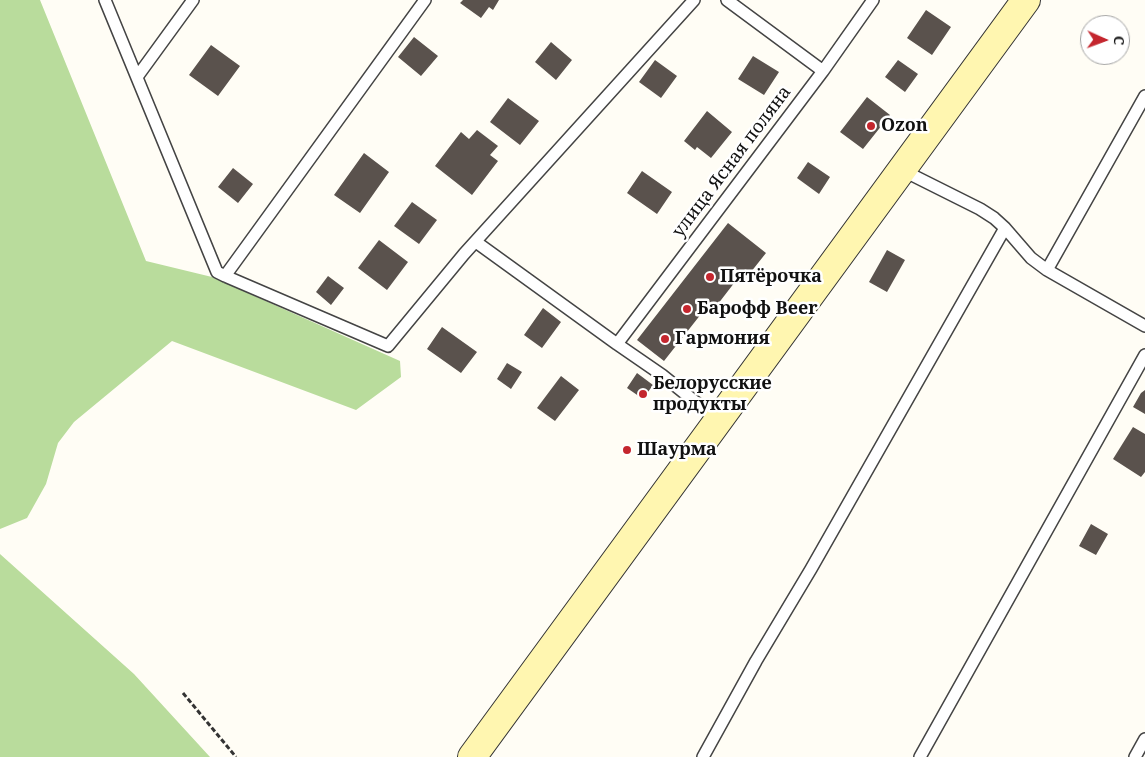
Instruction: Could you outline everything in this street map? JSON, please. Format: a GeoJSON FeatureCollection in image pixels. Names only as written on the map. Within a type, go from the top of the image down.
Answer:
{"type":"FeatureCollection","features":[{"type":"Feature","properties":{"kind":"main road"},"geometry":{"type":"LineString","coordinates":[[472,757],[1026,0]]}},
{"type":"Feature","properties":{"kind":"lane"},"geometry":{"type":"LineString","coordinates":[[105,0],[217,272],[388,346],[476,242],[694,0]]}},
{"type":"Feature","properties":{"kind":"lane"},"geometry":{"type":"LineString","coordinates":[[137,78],[192,0]]}},
{"type":"Feature","properties":{"kind":"lane"},"geometry":{"type":"LineString","coordinates":[[225,276],[425,0]]}},
{"type":"Feature","properties":{"kind":"lane"},"geometry":{"type":"LineString","coordinates":[[727,0],[823,70]]}},
{"type":"Feature","properties":{"kind":"lane","name":"улица Ясная поляна"},"geometry":{"type":"LineString","coordinates":[[617,344],[823,70],[873,0]]}},
{"type":"Feature","properties":{"kind":"lane"},"geometry":{"type":"LineString","coordinates":[[1047,270],[1145,96]]}},
{"type":"Feature","properties":{"kind":"lane"},"geometry":{"type":"LineString","coordinates":[[902,170],[980,209],[1005,228],[1031,258],[1047,270],[1145,326]]}},
{"type":"Feature","properties":{"kind":"lane"},"geometry":{"type":"LineString","coordinates":[[703,757],[756,661],[1005,228]]}},
{"type":"Feature","properties":{"kind":"lane"},"geometry":{"type":"LineString","coordinates":[[476,242],[662,375],[718,420]]}},
{"type":"Feature","properties":{"kind":"lane"},"geometry":{"type":"LineString","coordinates":[[920,757],[1145,355]]}},
{"type":"Feature","properties":{"kind":"lane"},"geometry":{"type":"LineString","coordinates":[[1135,757],[1145,740]]}},
{"type":"Feature","properties":{"kind":"path"},"geometry":{"type":"LineString","coordinates":[[183,693],[236,757]]}},
{"type":"Feature","properties":{"kind":"green space"},"geometry":{"type":"Polygon","coordinates":[[[0,0],[40,0],[146,261],[212,277],[400,361],[401,377],[356,410],[172,341],[74,422],[58,443],[46,484],[27,518],[0,529],[0,0]]]}},
{"type":"Feature","properties":{"kind":"green space"},"geometry":{"type":"Polygon","coordinates":[[[0,554],[134,674],[210,757],[0,757],[0,554]]]}},
{"type":"Feature","properties":{"kind":"building"},"geometry":{"type":"Polygon","coordinates":[[[463,0],[499,0],[493,10],[489,7],[481,18],[460,3],[463,0]]]}},
{"type":"Feature","properties":{"kind":"building"},"geometry":{"type":"Polygon","coordinates":[[[926,10],[951,27],[932,55],[907,38],[926,10]]]}},
{"type":"Feature","properties":{"kind":"building"},"geometry":{"type":"Polygon","coordinates":[[[414,37],[438,56],[421,76],[398,57],[414,37]]]}},
{"type":"Feature","properties":{"kind":"building"},"geometry":{"type":"Polygon","coordinates":[[[551,42],[572,60],[556,80],[535,62],[551,42]]]}},
{"type":"Feature","properties":{"kind":"building"},"geometry":{"type":"Polygon","coordinates":[[[211,45],[240,66],[218,96],[189,75],[211,45]]]}},
{"type":"Feature","properties":{"kind":"building"},"geometry":{"type":"Polygon","coordinates":[[[753,56],[779,72],[764,95],[738,79],[753,56]]]}},
{"type":"Feature","properties":{"kind":"building"},"geometry":{"type":"Polygon","coordinates":[[[655,60],[677,76],[661,98],[639,82],[655,60]]]}},
{"type":"Feature","properties":{"kind":"building"},"geometry":{"type":"Polygon","coordinates":[[[898,60],[918,74],[905,92],[885,77],[898,60]]]}},
{"type":"Feature","properties":{"kind":"building"},"geometry":{"type":"Polygon","coordinates":[[[867,97],[890,115],[863,149],[840,132],[867,97]]]}},
{"type":"Feature","properties":{"kind":"building"},"geometry":{"type":"Polygon","coordinates":[[[508,98],[539,121],[520,145],[490,122],[508,98]]]}},
{"type":"Feature","properties":{"kind":"building"},"geometry":{"type":"Polygon","coordinates":[[[707,111],[732,132],[711,158],[697,147],[695,150],[684,141],[707,111]]]}},
{"type":"Feature","properties":{"kind":"building"},"geometry":{"type":"Polygon","coordinates":[[[477,130],[498,146],[490,155],[498,161],[472,195],[435,166],[461,132],[469,139],[477,130]]]}},
{"type":"Feature","properties":{"kind":"building"},"geometry":{"type":"Polygon","coordinates":[[[364,153],[389,172],[360,213],[334,195],[364,153]]]}},
{"type":"Feature","properties":{"kind":"building"},"geometry":{"type":"Polygon","coordinates":[[[808,162],[830,177],[819,194],[797,178],[808,162]]]}},
{"type":"Feature","properties":{"kind":"building"},"geometry":{"type":"Polygon","coordinates":[[[233,168],[253,184],[238,203],[218,187],[233,168]]]}},
{"type":"Feature","properties":{"kind":"building"},"geometry":{"type":"Polygon","coordinates":[[[642,171],[672,192],[657,214],[627,193],[642,171]]]}},
{"type":"Feature","properties":{"kind":"building"},"geometry":{"type":"Polygon","coordinates":[[[412,202],[437,220],[419,244],[394,226],[412,202]]]}},
{"type":"Feature","properties":{"kind":"building"},"geometry":{"type":"Polygon","coordinates":[[[728,223],[766,253],[743,282],[738,278],[711,313],[705,309],[664,361],[637,340],[728,223]]]}},
{"type":"Feature","properties":{"kind":"building"},"geometry":{"type":"Polygon","coordinates":[[[379,240],[408,262],[387,290],[358,268],[379,240]]]}},
{"type":"Feature","properties":{"kind":"building"},"geometry":{"type":"Polygon","coordinates":[[[887,250],[905,260],[887,292],[869,282],[887,250]]]}},
{"type":"Feature","properties":{"kind":"building"},"geometry":{"type":"Polygon","coordinates":[[[328,276],[344,288],[331,305],[316,292],[328,276]]]}},
{"type":"Feature","properties":{"kind":"building"},"geometry":{"type":"Polygon","coordinates":[[[543,308],[561,322],[542,348],[524,335],[543,308]]]}},
{"type":"Feature","properties":{"kind":"building"},"geometry":{"type":"Polygon","coordinates":[[[442,327],[477,352],[461,373],[427,349],[442,327]]]}},
{"type":"Feature","properties":{"kind":"building"},"geometry":{"type":"Polygon","coordinates":[[[507,363],[522,372],[511,389],[497,379],[507,363]]]}},
{"type":"Feature","properties":{"kind":"building"},"geometry":{"type":"Polygon","coordinates":[[[637,373],[653,385],[643,399],[627,388],[637,373]]]}},
{"type":"Feature","properties":{"kind":"building"},"geometry":{"type":"Polygon","coordinates":[[[561,376],[579,390],[555,421],[537,408],[561,376]]]}},
{"type":"Feature","properties":{"kind":"building"},"geometry":{"type":"Polygon","coordinates":[[[1145,390],[1145,414],[1133,407],[1141,393],[1145,390]]]}},
{"type":"Feature","properties":{"kind":"building"},"geometry":{"type":"Polygon","coordinates":[[[1133,427],[1145,434],[1145,472],[1141,477],[1113,459],[1133,427]]]}},
{"type":"Feature","properties":{"kind":"building"},"geometry":{"type":"Polygon","coordinates":[[[1091,524],[1108,534],[1096,555],[1079,546],[1091,524]]]}},
{"type":"Feature","properties":{"kind":"place","name":"Ozon"},"geometry":{"type":"Point","coordinates":[871,126]}},
{"type":"Feature","properties":{"kind":"place","name":"Пятёрочка"},"geometry":{"type":"Point","coordinates":[710,277]}},
{"type":"Feature","properties":{"kind":"place","name":"Барофф Beer"},"geometry":{"type":"Point","coordinates":[687,309]}},
{"type":"Feature","properties":{"kind":"place","name":"Гармония"},"geometry":{"type":"Point","coordinates":[665,339]}},
{"type":"Feature","properties":{"kind":"place","name":"Белорусские продукты"},"geometry":{"type":"Point","coordinates":[643,394]}},
{"type":"Feature","properties":{"kind":"place","name":"Шаурма"},"geometry":{"type":"Point","coordinates":[627,450]}}]}
